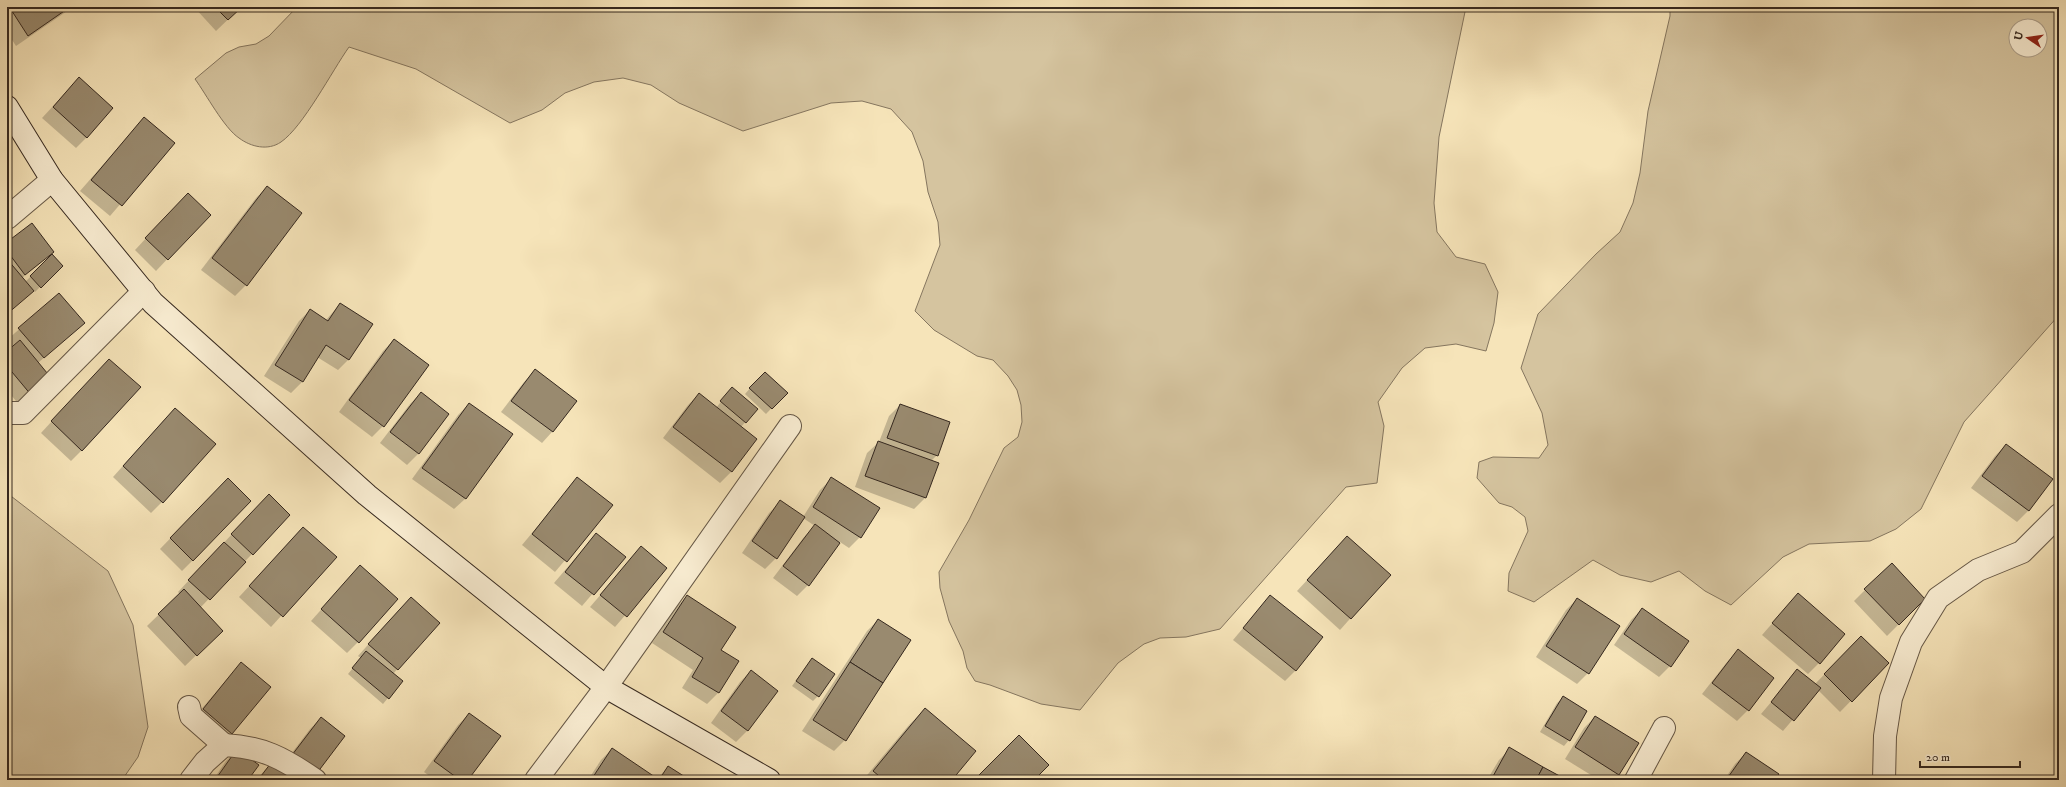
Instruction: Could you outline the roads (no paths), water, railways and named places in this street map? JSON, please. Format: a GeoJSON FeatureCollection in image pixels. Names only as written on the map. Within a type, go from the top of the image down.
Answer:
{"type":"FeatureCollection","features":[{"type":"Feature","properties":{"kind":"street"},"geometry":{"type":"LineString","coordinates":[[7,107],[52,180],[153,302],[367,496],[606,687],[769,780]]}},
{"type":"Feature","properties":{"kind":"street"},"geometry":{"type":"LineString","coordinates":[[7,218],[52,180]]}},
{"type":"Feature","properties":{"kind":"street"},"geometry":{"type":"LineString","coordinates":[[7,413],[22,413],[144,292]]}},
{"type":"Feature","properties":{"kind":"street"},"geometry":{"type":"LineString","coordinates":[[536,780],[606,687],[790,426]]}},
{"type":"Feature","properties":{"kind":"street"},"geometry":{"type":"LineString","coordinates":[[1884,780],[1885,736],[1891,698],[1911,642],[1938,598],[1978,570],[2022,552],[2059,515]]}},
{"type":"Feature","properties":{"kind":"street"},"geometry":{"type":"LineString","coordinates":[[189,707],[191,716],[224,746]]}},
{"type":"Feature","properties":{"kind":"street"},"geometry":{"type":"LineString","coordinates":[[1636,780],[1664,728]]}},
{"type":"Feature","properties":{"kind":"street"},"geometry":{"type":"LineString","coordinates":[[191,780],[205,762],[224,746],[246,746],[286,760],[315,780]]}}]}
